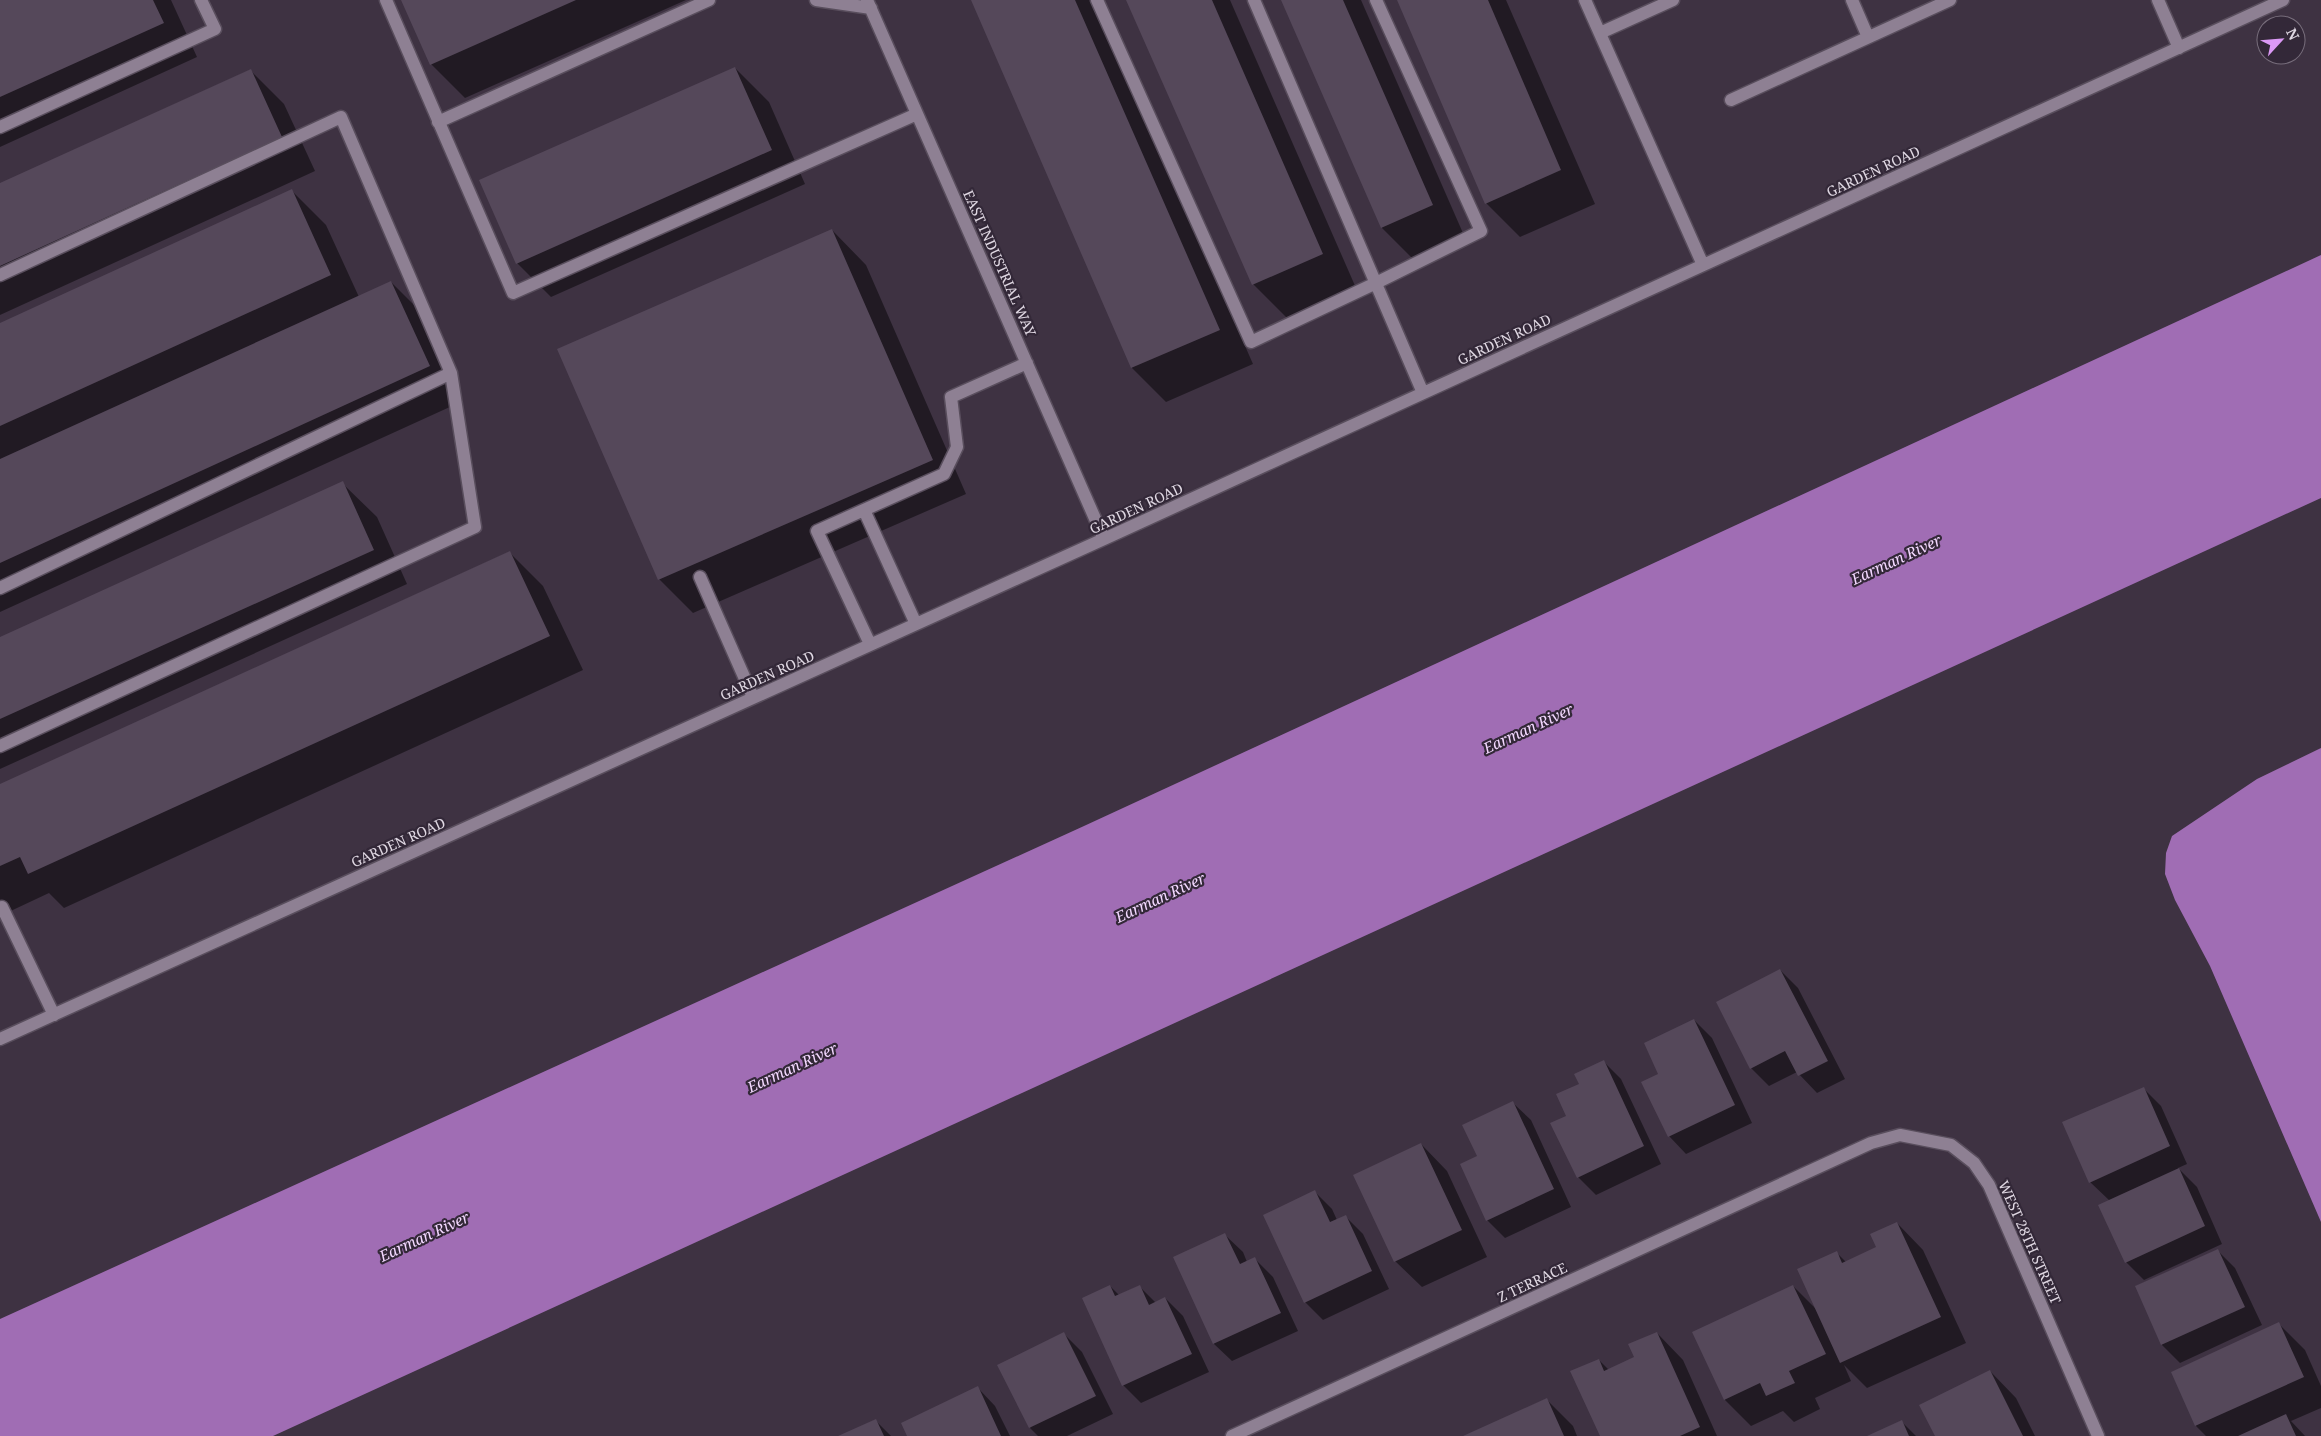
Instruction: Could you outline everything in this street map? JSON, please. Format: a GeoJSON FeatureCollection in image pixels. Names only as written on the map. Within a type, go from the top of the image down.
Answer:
{"type":"FeatureCollection","features":[{"type":"Feature","properties":{"kind":"street"},"geometry":{"type":"LineString","coordinates":[[0,127],[214,29],[201,0]]}},
{"type":"Feature","properties":{"kind":"street"},"geometry":{"type":"LineString","coordinates":[[386,0],[513,293],[917,114]]}},
{"type":"Feature","properties":{"kind":"street"},"geometry":{"type":"LineString","coordinates":[[438,122],[709,0]]}},
{"type":"Feature","properties":{"kind":"street"},"geometry":{"type":"LineString","coordinates":[[816,0],[869,4]]}},
{"type":"Feature","properties":{"kind":"street"},"geometry":{"type":"LineString","coordinates":[[1097,0],[1251,342],[1481,231],[1376,0]]}},
{"type":"Feature","properties":{"kind":"street"},"geometry":{"type":"LineString","coordinates":[[1254,0],[1423,393]]}},
{"type":"Feature","properties":{"kind":"street"},"geometry":{"type":"LineString","coordinates":[[1585,0],[1703,265]]}},
{"type":"Feature","properties":{"kind":"street"},"geometry":{"type":"LineString","coordinates":[[1600,33],[1673,0]]}},
{"type":"Feature","properties":{"kind":"street"},"geometry":{"type":"LineString","coordinates":[[1852,0],[1868,37]]}},
{"type":"Feature","properties":{"kind":"street"},"geometry":{"type":"LineString","coordinates":[[1731,100],[1950,0]]}},
{"type":"Feature","properties":{"kind":"street"},"geometry":{"type":"LineString","coordinates":[[2158,0],[2179,48]]}},
{"type":"Feature","properties":{"kind":"street","name":"GARDEN ROAD"},"geometry":{"type":"LineString","coordinates":[[0,1039],[1104,539],[2283,0]]}},
{"type":"Feature","properties":{"kind":"street","name":"EAST INDUSTRIAL WAY"},"geometry":{"type":"LineString","coordinates":[[869,4],[1104,539]]}},
{"type":"Feature","properties":{"kind":"street"},"geometry":{"type":"LineString","coordinates":[[0,275],[341,116],[451,373],[475,527],[0,746]]}},
{"type":"Feature","properties":{"kind":"street"},"geometry":{"type":"LineString","coordinates":[[870,644],[817,531],[944,474],[957,448],[951,397],[1027,363]]}},
{"type":"Feature","properties":{"kind":"street"},"geometry":{"type":"LineString","coordinates":[[0,588],[451,373]]}},
{"type":"Feature","properties":{"kind":"street"},"geometry":{"type":"LineString","coordinates":[[864,510],[916,624]]}},
{"type":"Feature","properties":{"kind":"street"},"geometry":{"type":"LineString","coordinates":[[700,577],[753,698]]}},
{"type":"Feature","properties":{"kind":"street"},"geometry":{"type":"LineString","coordinates":[[0,908],[2,907],[54,1014]]}},
{"type":"Feature","properties":{"kind":"street","name":"WEST 28TH STREET"},"geometry":{"type":"LineString","coordinates":[[1844,1155],[1872,1143],[1900,1135],[1951,1145],[1974,1163],[1989,1185],[2098,1436]]}},
{"type":"Feature","properties":{"kind":"street","name":"Z TERRACE"},"geometry":{"type":"LineString","coordinates":[[1232,1436],[1844,1155]]}},
{"type":"Feature","properties":{"kind":"water","name":"Earman River"},"geometry":{"type":"Polygon","coordinates":[[[2321,255],[2321,498],[273,1436],[0,1436],[0,1319],[1084,826],[2321,255]]]}},
{"type":"Feature","properties":{"kind":"water"},"geometry":{"type":"Polygon","coordinates":[[[2321,748],[2321,1222],[2210,966],[2175,900],[2165,874],[2166,853],[2172,836],[2257,779],[2321,748]]]}},
{"type":"Feature","properties":{"kind":"building"},"geometry":{"type":"Polygon","coordinates":[[[0,0],[153,0],[164,23],[0,97],[0,0]]]}},
{"type":"Feature","properties":{"kind":"building"},"geometry":{"type":"Polygon","coordinates":[[[401,0],[576,0],[430,65],[401,0]]]}},
{"type":"Feature","properties":{"kind":"building"},"geometry":{"type":"Polygon","coordinates":[[[971,0],[1075,0],[1220,330],[1131,368],[971,0]]]}},
{"type":"Feature","properties":{"kind":"building"},"geometry":{"type":"Polygon","coordinates":[[[1126,0],[1212,0],[1323,254],[1252,285],[1126,0]]]}},
{"type":"Feature","properties":{"kind":"building"},"geometry":{"type":"Polygon","coordinates":[[[1281,0],[1343,0],[1433,205],[1381,228],[1281,0]]]}},
{"type":"Feature","properties":{"kind":"building"},"geometry":{"type":"Polygon","coordinates":[[[1397,0],[1488,0],[1561,170],[1485,204],[1397,0]]]}},
{"type":"Feature","properties":{"kind":"building"},"geometry":{"type":"Polygon","coordinates":[[[735,67],[772,150],[516,264],[479,180],[735,67]]]}},
{"type":"Feature","properties":{"kind":"building"},"geometry":{"type":"Polygon","coordinates":[[[251,69],[282,137],[0,266],[0,183],[251,69]]]}},
{"type":"Feature","properties":{"kind":"building"},"geometry":{"type":"Polygon","coordinates":[[[292,189],[331,275],[0,426],[0,323],[292,189]]]}},
{"type":"Feature","properties":{"kind":"building"},"geometry":{"type":"Polygon","coordinates":[[[832,229],[933,460],[658,580],[557,349],[832,229]]]}},
{"type":"Feature","properties":{"kind":"building"},"geometry":{"type":"Polygon","coordinates":[[[391,281],[430,366],[0,563],[0,459],[391,281]]]}},
{"type":"Feature","properties":{"kind":"building"},"geometry":{"type":"Polygon","coordinates":[[[343,481],[374,550],[0,719],[0,637],[343,481]]]}},
{"type":"Feature","properties":{"kind":"building"},"geometry":{"type":"Polygon","coordinates":[[[510,551],[550,636],[28,874],[20,857],[0,866],[0,784],[510,551]]]}},
{"type":"Feature","properties":{"kind":"building"},"geometry":{"type":"Polygon","coordinates":[[[1780,969],[1828,1061],[1798,1076],[1785,1051],[1750,1069],[1716,1002],[1780,969]]]}},
{"type":"Feature","properties":{"kind":"building"},"geometry":{"type":"Polygon","coordinates":[[[1694,1019],[1735,1105],[1668,1137],[1641,1082],[1658,1074],[1644,1043],[1694,1019]]]}},
{"type":"Feature","properties":{"kind":"building"},"geometry":{"type":"Polygon","coordinates":[[[1604,1060],[1644,1146],[1577,1178],[1550,1123],[1566,1116],[1556,1094],[1579,1084],[1574,1074],[1604,1060]]]}},
{"type":"Feature","properties":{"kind":"building"},"geometry":{"type":"Polygon","coordinates":[[[2144,1087],[2170,1146],[2089,1183],[2062,1122],[2144,1087]]]}},
{"type":"Feature","properties":{"kind":"building"},"geometry":{"type":"Polygon","coordinates":[[[1513,1101],[1554,1189],[1486,1221],[1460,1164],[1477,1156],[1462,1125],[1513,1101]]]}},
{"type":"Feature","properties":{"kind":"building"},"geometry":{"type":"Polygon","coordinates":[[[1421,1143],[1462,1230],[1394,1262],[1353,1175],[1421,1143]]]}},
{"type":"Feature","properties":{"kind":"building"},"geometry":{"type":"Polygon","coordinates":[[[2179,1168],[2205,1226],[2125,1263],[2098,1205],[2179,1168]]]}},
{"type":"Feature","properties":{"kind":"building"},"geometry":{"type":"Polygon","coordinates":[[[1315,1190],[1330,1222],[1346,1215],[1372,1271],[1304,1303],[1263,1215],[1315,1190]]]}},
{"type":"Feature","properties":{"kind":"building"},"geometry":{"type":"Polygon","coordinates":[[[1897,1222],[1941,1317],[1840,1363],[1797,1269],[1837,1251],[1842,1263],[1876,1247],[1870,1234],[1897,1222]]]}},
{"type":"Feature","properties":{"kind":"building"},"geometry":{"type":"Polygon","coordinates":[[[1225,1233],[1240,1264],[1255,1257],[1281,1313],[1213,1344],[1173,1257],[1225,1233]]]}},
{"type":"Feature","properties":{"kind":"building"},"geometry":{"type":"Polygon","coordinates":[[[2218,1249],[2245,1307],[2161,1345],[2135,1286],[2218,1249]]]}},
{"type":"Feature","properties":{"kind":"building"},"geometry":{"type":"Polygon","coordinates":[[[1110,1285],[1115,1296],[1140,1285],[1149,1305],[1165,1297],[1192,1354],[1122,1386],[1082,1298],[1110,1285]]]}},
{"type":"Feature","properties":{"kind":"building"},"geometry":{"type":"Polygon","coordinates":[[[1793,1285],[1826,1354],[1789,1371],[1795,1383],[1766,1396],[1760,1383],[1724,1400],[1692,1332],[1793,1285]]]}},
{"type":"Feature","properties":{"kind":"building"},"geometry":{"type":"Polygon","coordinates":[[[2279,1322],[2304,1377],[2195,1426],[2171,1372],[2279,1322]]]}},
{"type":"Feature","properties":{"kind":"building"},"geometry":{"type":"Polygon","coordinates":[[[1064,1332],[1096,1396],[1029,1428],[997,1365],[1064,1332]]]}},
{"type":"Feature","properties":{"kind":"building"},"geometry":{"type":"Polygon","coordinates":[[[1657,1332],[1700,1427],[1680,1436],[1600,1436],[1570,1371],[1599,1359],[1604,1371],[1634,1357],[1628,1344],[1657,1332]]]}},
{"type":"Feature","properties":{"kind":"building"},"geometry":{"type":"Polygon","coordinates":[[[1990,1370],[2023,1436],[1935,1436],[1919,1405],[1990,1370]]]}},
{"type":"Feature","properties":{"kind":"building"},"geometry":{"type":"Polygon","coordinates":[[[978,1386],[1001,1436],[907,1436],[901,1423],[978,1386]]]}},
{"type":"Feature","properties":{"kind":"building"},"geometry":{"type":"Polygon","coordinates":[[[1547,1398],[1564,1436],[1463,1436],[1547,1398]]]}},
{"type":"Feature","properties":{"kind":"building"},"geometry":{"type":"Polygon","coordinates":[[[2286,1414],[2296,1436],[2238,1436],[2286,1414]]]}},
{"type":"Feature","properties":{"kind":"building"},"geometry":{"type":"Polygon","coordinates":[[[876,1419],[884,1436],[838,1436],[876,1419]]]}},
{"type":"Feature","properties":{"kind":"building"},"geometry":{"type":"Polygon","coordinates":[[[1902,1420],[1909,1436],[1867,1436],[1902,1420]]]}}]}
